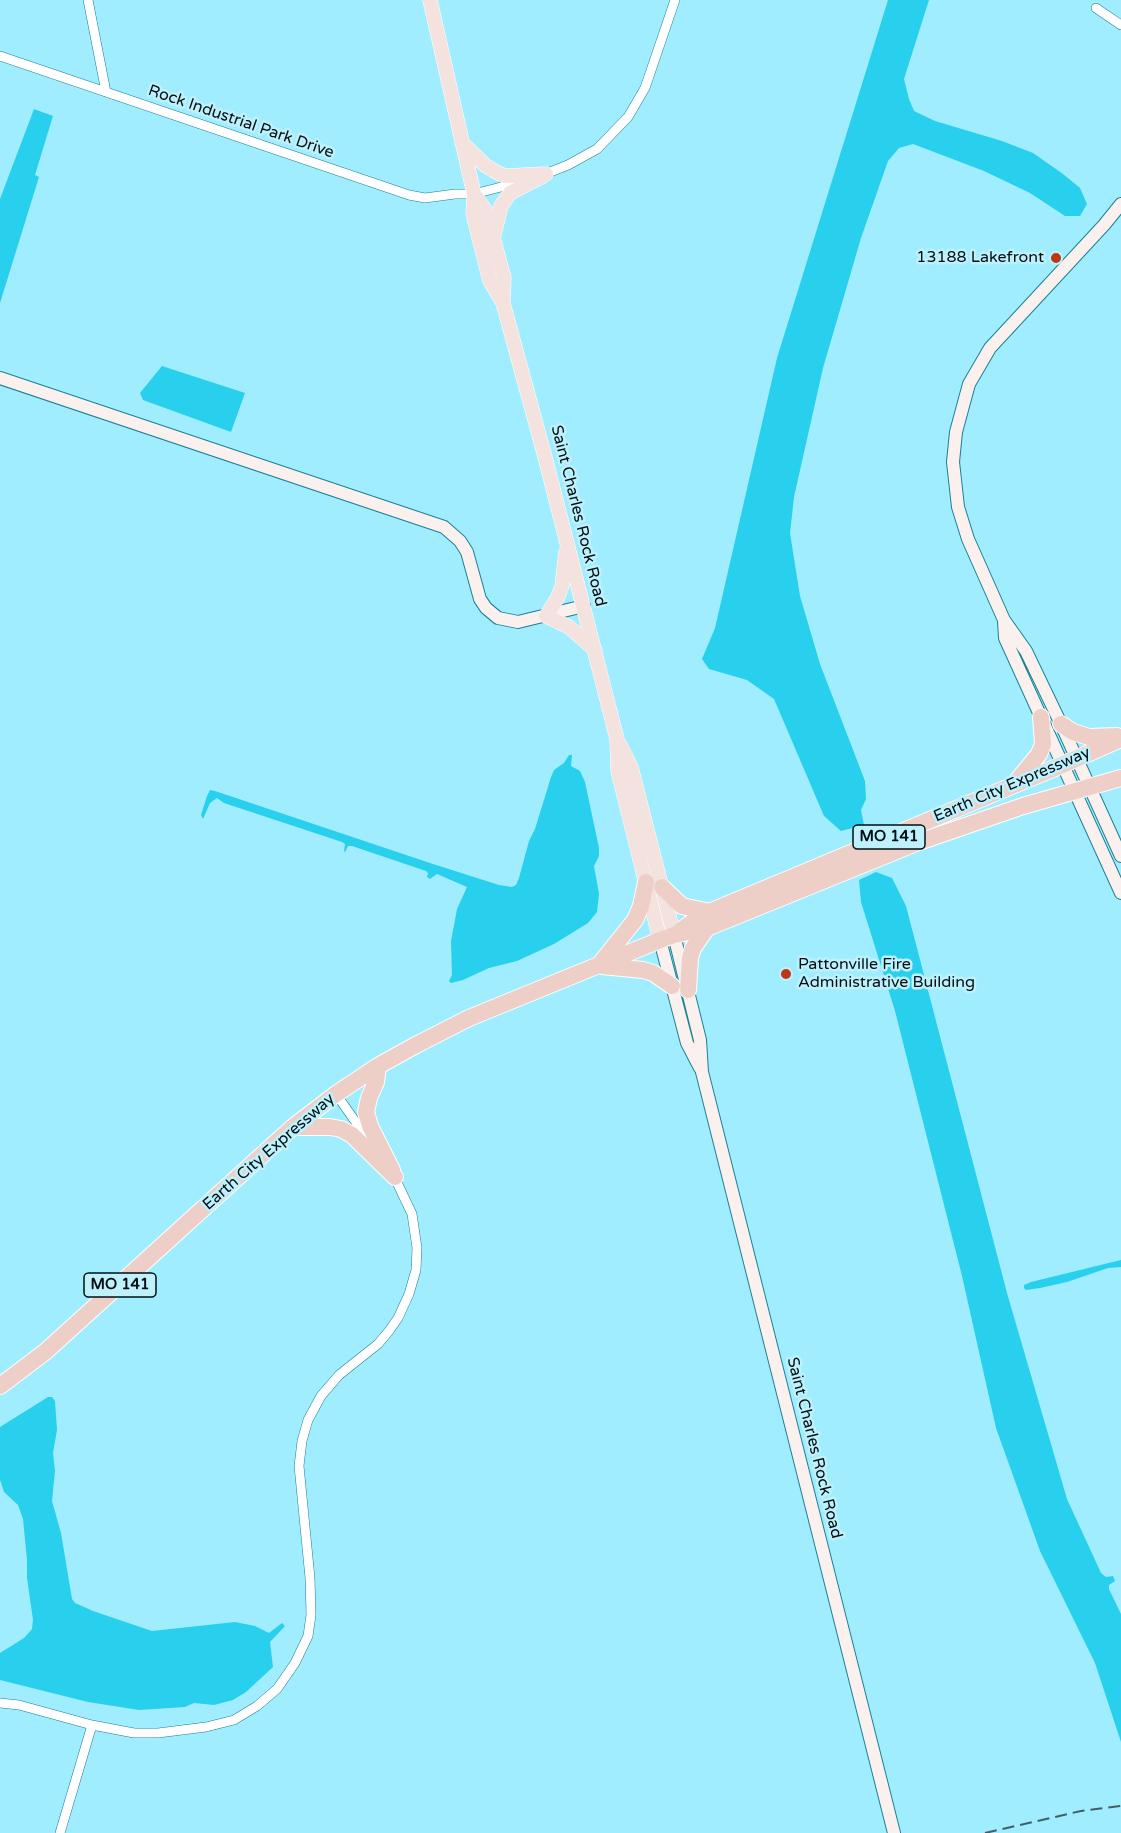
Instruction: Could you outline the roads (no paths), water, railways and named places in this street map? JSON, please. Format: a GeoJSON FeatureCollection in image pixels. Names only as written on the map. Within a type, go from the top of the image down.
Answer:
{"type":"FeatureCollection","features":[{"type":"Feature","properties":{"kind":"highway"},"geometry":{"type":"LineString","coordinates":[[1012,786],[1029,769],[1039,754],[1042,744],[1041,717]]}},
{"type":"Feature","properties":{"kind":"highway"},"geometry":{"type":"LineString","coordinates":[[1061,724],[1073,732],[1089,737],[1121,737]]}},
{"type":"Feature","properties":{"kind":"highway","name":"Earth City Expressway"},"geometry":{"type":"LineString","coordinates":[[709,920],[1121,737]]}},
{"type":"Feature","properties":{"kind":"highway","name":"Earth City Expressway"},"geometry":{"type":"LineString","coordinates":[[0,1386],[45,1352],[293,1127],[378,1066],[460,1023],[709,920],[988,817],[1121,778]]}},
{"type":"Feature","properties":{"kind":"highway"},"geometry":{"type":"LineString","coordinates":[[654,884],[682,906],[709,920],[693,948],[680,988],[643,970],[599,966],[635,920],[654,884]]}},
{"type":"Feature","properties":{"kind":"highway"},"geometry":{"type":"LineString","coordinates":[[378,1066],[376,1082],[366,1112],[369,1126],[395,1177]]}},
{"type":"Feature","properties":{"kind":"highway"},"geometry":{"type":"LineString","coordinates":[[293,1127],[341,1129],[352,1135],[395,1177]]}},
{"type":"Feature","properties":{"kind":"main road","name":"Saint Charles Rock Road"},"geometry":{"type":"LineString","coordinates":[[430,0],[474,194],[473,214],[490,281],[503,303],[617,739],[632,767],[654,884],[667,937]]}},
{"type":"Feature","properties":{"kind":"main road"},"geometry":{"type":"LineString","coordinates":[[462,143],[486,166],[505,176],[546,174]]}},
{"type":"Feature","properties":{"kind":"main road"},"geometry":{"type":"LineString","coordinates":[[493,237],[501,206],[510,193],[546,174]]}},
{"type":"Feature","properties":{"kind":"main road","name":"Saint Charles Rock Road"},"geometry":{"type":"LineString","coordinates":[[474,194],[486,211],[504,278],[503,303]]}},
{"type":"Feature","properties":{"kind":"main road"},"geometry":{"type":"LineString","coordinates":[[567,543],[558,597],[546,616],[568,627],[595,650]]}},
{"type":"Feature","properties":{"kind":"street"},"geometry":{"type":"LineString","coordinates":[[87,0],[106,92]]}},
{"type":"Feature","properties":{"kind":"street","name":"Rock Industrial Park Drive"},"geometry":{"type":"LineString","coordinates":[[0,56],[408,195],[425,198],[474,194],[546,174],[597,149],[628,117],[645,88],[675,0]]}},
{"type":"Feature","properties":{"kind":"street"},"geometry":{"type":"LineString","coordinates":[[1096,8],[1121,25]]}},
{"type":"Feature","properties":{"kind":"street"},"geometry":{"type":"LineString","coordinates":[[1069,762],[1061,724],[1026,651],[1004,620],[962,523],[953,462],[956,432],[969,384],[990,348],[1121,204]]}},
{"type":"Feature","properties":{"kind":"street"},"geometry":{"type":"LineString","coordinates":[[0,378],[434,522],[452,532],[467,552],[480,599],[486,608],[498,618],[518,622],[584,606]]}},
{"type":"Feature","properties":{"kind":"street"},"geometry":{"type":"LineString","coordinates":[[1004,620],[1005,638],[1041,717],[1069,762],[1121,856]]}},
{"type":"Feature","properties":{"kind":"street"},"geometry":{"type":"LineString","coordinates":[[1082,789],[1121,893]]}},
{"type":"Feature","properties":{"kind":"street","name":"Saint Charles Rock Road"},"geometry":{"type":"LineString","coordinates":[[667,937],[680,988],[687,1043],[702,1072],[894,1833]]}},
{"type":"Feature","properties":{"kind":"street"},"geometry":{"type":"LineString","coordinates":[[0,1703],[19,1705],[92,1725],[134,1733],[158,1733],[219,1725],[234,1720],[257,1706],[277,1689],[295,1663],[308,1636],[311,1616],[310,1578],[299,1466],[306,1428],[321,1396],[339,1375],[378,1344],[389,1332],[410,1294],[416,1270],[417,1248],[412,1214],[395,1177],[336,1094]]}},
{"type":"Feature","properties":{"kind":"street"},"geometry":{"type":"LineString","coordinates":[[60,1833],[92,1725]]}},
{"type":"Feature","properties":{"kind":"railway"},"geometry":{"type":"LineString","coordinates":[[985,1833],[1081,1811],[1121,1806]]}},
{"type":"Feature","properties":{"kind":"place","name":"13188 Lakefront"},"geometry":{"type":"Point","coordinates":[1056,258]}},
{"type":"Feature","properties":{"kind":"place","name":"Pattonville Fire Administrative Building"},"geometry":{"type":"Point","coordinates":[786,974]}}]}
